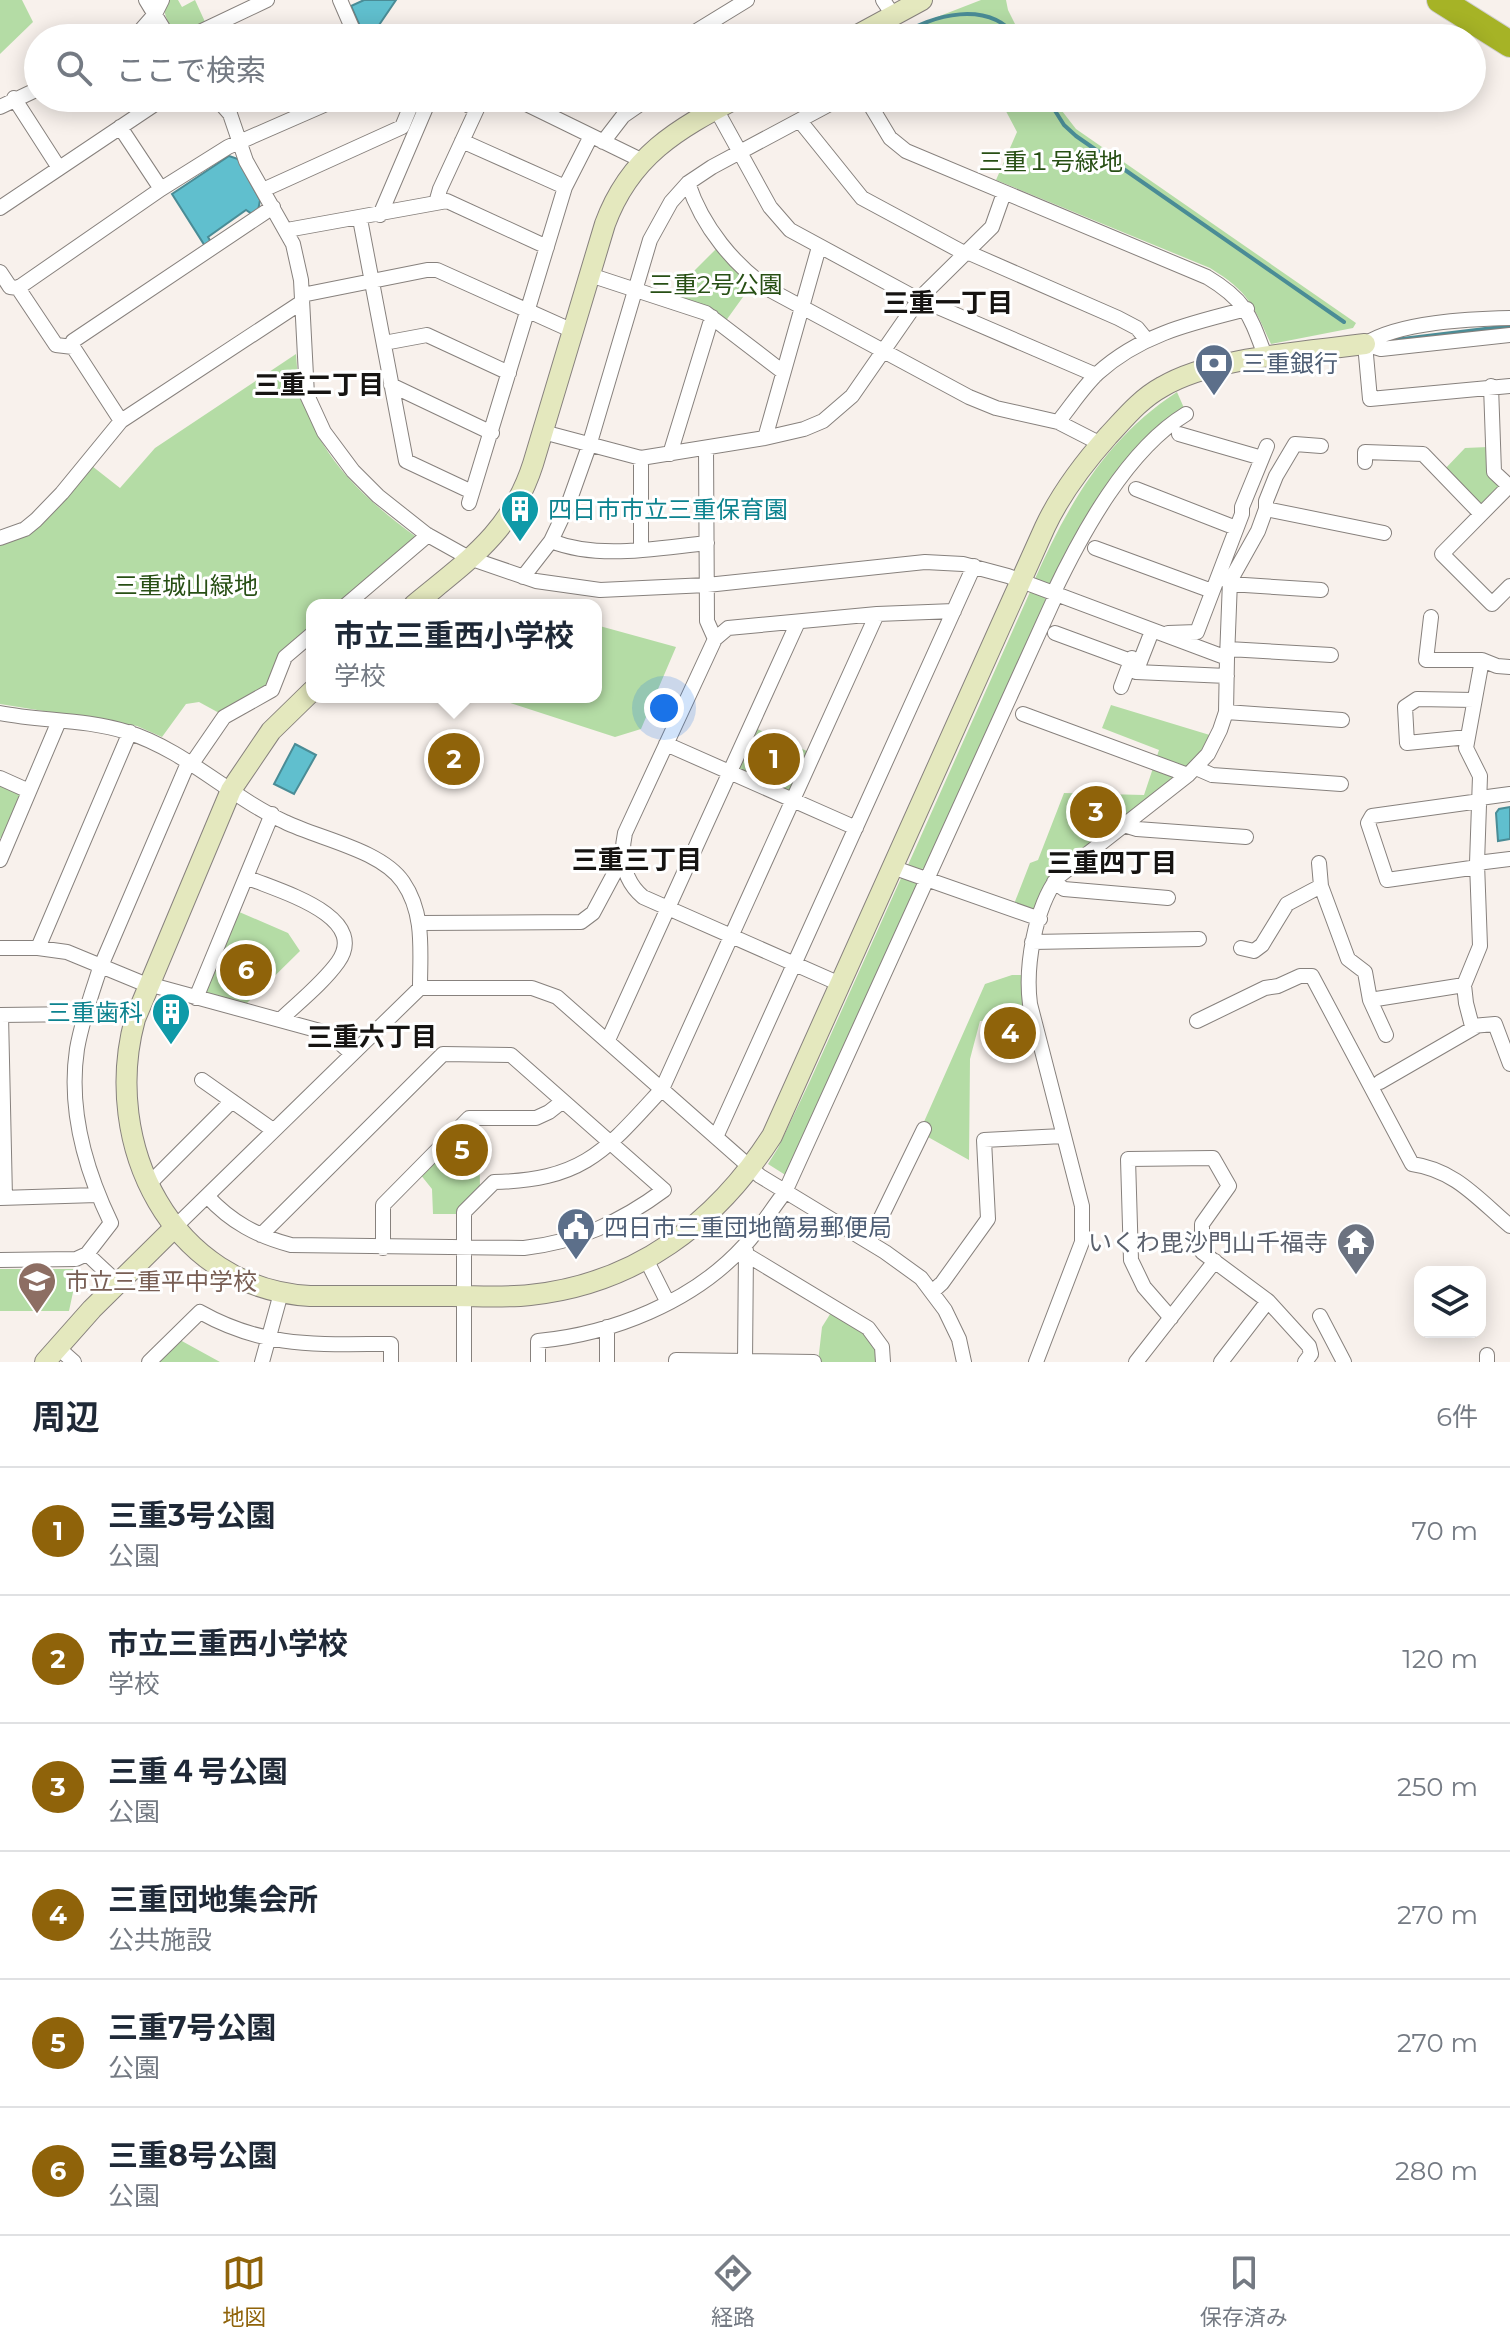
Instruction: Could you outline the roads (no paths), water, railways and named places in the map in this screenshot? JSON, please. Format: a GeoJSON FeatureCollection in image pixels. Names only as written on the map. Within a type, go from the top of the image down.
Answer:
{"type":"FeatureCollection","features":[{"type":"Feature","properties":{"kind":"highway"},"geometry":{"type":"LineString","coordinates":[[1440,0],[1478,24]]}},
{"type":"Feature","properties":{"kind":"highway"},"geometry":{"type":"LineString","coordinates":[[1486,29],[1510,44]]}},
{"type":"Feature","properties":{"kind":"street"},"geometry":{"type":"LineString","coordinates":[[146,0],[161,24]]}},
{"type":"Feature","properties":{"kind":"street"},"geometry":{"type":"LineString","coordinates":[[146,24],[162,0]]}},
{"type":"Feature","properties":{"kind":"street"},"geometry":{"type":"LineString","coordinates":[[340,0],[350,24]]}},
{"type":"Feature","properties":{"kind":"street"},"geometry":{"type":"LineString","coordinates":[[708,24],[747,0]]}},
{"type":"Feature","properties":{"kind":"street"},"geometry":{"type":"LineString","coordinates":[[869,24],[888,8],[922,0]]}},
{"type":"Feature","properties":{"kind":"street"},"geometry":{"type":"LineString","coordinates":[[215,24],[260,2]]}},
{"type":"Feature","properties":{"kind":"street"},"geometry":{"type":"LineString","coordinates":[[0,107],[24,94]]}},
{"type":"Feature","properties":{"kind":"street"},"geometry":{"type":"LineString","coordinates":[[14,98],[59,168]]}},
{"type":"Feature","properties":{"kind":"street"},"geometry":{"type":"LineString","coordinates":[[3,200],[59,168],[143,112]]}},
{"type":"Feature","properties":{"kind":"street"},"geometry":{"type":"LineString","coordinates":[[228,112],[246,161],[287,230],[298,257],[307,395],[319,422],[365,485],[402,517],[469,558],[555,586],[589,590],[707,585],[925,562],[974,566],[1152,631],[1228,654],[1331,655]]}},
{"type":"Feature","properties":{"kind":"street"},"geometry":{"type":"LineString","coordinates":[[9,289],[161,189],[240,142],[308,112]]}},
{"type":"Feature","properties":{"kind":"street"},"geometry":{"type":"LineString","coordinates":[[263,190],[402,127],[408,112]]}},
{"type":"Feature","properties":{"kind":"street"},"geometry":{"type":"LineString","coordinates":[[380,215],[424,112]]}},
{"type":"Feature","properties":{"kind":"street"},"geometry":{"type":"LineString","coordinates":[[436,203],[475,112]]}},
{"type":"Feature","properties":{"kind":"street"},"geometry":{"type":"LineString","coordinates":[[542,112],[643,161]]}},
{"type":"Feature","properties":{"kind":"street"},"geometry":{"type":"LineString","coordinates":[[360,219],[406,461],[470,498],[565,187],[597,139],[629,112]]}},
{"type":"Feature","properties":{"kind":"street"},"geometry":{"type":"LineString","coordinates":[[421,599],[495,535],[515,510],[529,478],[614,203],[643,161],[700,112]]}},
{"type":"Feature","properties":{"kind":"street"},"geometry":{"type":"LineString","coordinates":[[710,112],[740,152],[777,217],[790,230],[920,298],[1096,375]]}},
{"type":"Feature","properties":{"kind":"street"},"geometry":{"type":"LineString","coordinates":[[523,577],[551,541],[564,515],[589,446],[654,230],[671,202],[688,183],[816,112]]}},
{"type":"Feature","properties":{"kind":"street"},"geometry":{"type":"LineString","coordinates":[[874,112],[890,138],[906,151],[1207,277],[1233,294],[1247,309],[1266,358]]}},
{"type":"Feature","properties":{"kind":"street"},"geometry":{"type":"LineString","coordinates":[[800,121],[862,198],[967,253],[1118,318],[1137,328],[1146,339]]}},
{"type":"Feature","properties":{"kind":"street"},"geometry":{"type":"LineString","coordinates":[[120,127],[161,189]]}},
{"type":"Feature","properties":{"kind":"street"},"geometry":{"type":"LineString","coordinates":[[462,141],[565,187]]}},
{"type":"Feature","properties":{"kind":"street"},"geometry":{"type":"LineString","coordinates":[[688,183],[711,229],[733,258],[758,282],[802,309],[982,402],[1013,413],[1058,422],[1101,444]]}},
{"type":"Feature","properties":{"kind":"street"},"geometry":{"type":"LineString","coordinates":[[543,432],[641,458],[804,429],[831,415],[852,396],[920,298],[992,227],[1004,193]]}},
{"type":"Feature","properties":{"kind":"street"},"geometry":{"type":"LineString","coordinates":[[287,230],[447,201],[547,247]]}},
{"type":"Feature","properties":{"kind":"street"},"geometry":{"type":"LineString","coordinates":[[121,421],[73,347],[73,341],[273,207]]}},
{"type":"Feature","properties":{"kind":"street"},"geometry":{"type":"LineString","coordinates":[[765,438],[819,247]]}},
{"type":"Feature","properties":{"kind":"street"},"geometry":{"type":"LineString","coordinates":[[0,538],[25,529],[36,520],[121,421],[302,298],[372,281],[437,270],[573,331]]}},
{"type":"Feature","properties":{"kind":"street"},"geometry":{"type":"LineString","coordinates":[[0,272],[9,289],[56,345],[73,347]]}},
{"type":"Feature","properties":{"kind":"street"},"geometry":{"type":"LineString","coordinates":[[590,275],[691,306],[712,317],[783,372]]}},
{"type":"Feature","properties":{"kind":"street"},"geometry":{"type":"LineString","coordinates":[[1058,422],[1096,375],[1146,339],[1177,326],[1247,309]]}},
{"type":"Feature","properties":{"kind":"street"},"geometry":{"type":"LineString","coordinates":[[670,454],[712,317]]}},
{"type":"Feature","properties":{"kind":"street"},"geometry":{"type":"LineString","coordinates":[[1365,344],[1379,334],[1510,318]]}},
{"type":"Feature","properties":{"kind":"street"},"geometry":{"type":"LineString","coordinates":[[384,343],[427,335],[509,373]]}},
{"type":"Feature","properties":{"kind":"street"},"geometry":{"type":"LineString","coordinates":[[306,696],[260,745],[231,790],[148,984],[127,1046],[129,1122],[154,1196],[194,1249],[224,1271],[255,1286],[281,1293],[310,1296],[530,1295],[594,1280],[646,1259],[682,1236],[703,1219],[751,1168],[772,1136],[1053,511],[1072,480],[1136,407],[1171,382],[1212,367],[1365,344],[1381,349],[1510,335]]}},
{"type":"Feature","properties":{"kind":"street"},"geometry":{"type":"LineString","coordinates":[[1365,344],[1370,399],[1510,386]]}},
{"type":"Feature","properties":{"kind":"street"},"geometry":{"type":"LineString","coordinates":[[391,385],[492,433]]}},
{"type":"Feature","properties":{"kind":"street"},"geometry":{"type":"LineString","coordinates":[[1491,386],[1494,472],[1509,486],[1442,554],[1492,604],[1510,586]]}},
{"type":"Feature","properties":{"kind":"street"},"geometry":{"type":"LineString","coordinates":[[538,1362],[538,1341],[564,1339],[607,1327],[668,1303],[746,1250],[785,1192],[1086,528],[1152,443],[1186,414]]}},
{"type":"Feature","properties":{"kind":"street"},"geometry":{"type":"LineString","coordinates":[[1152,631],[1197,632],[1265,452],[1179,434]]}},
{"type":"Feature","properties":{"kind":"street"},"geometry":{"type":"LineString","coordinates":[[1036,1362],[1083,1236],[1082,1206],[1029,994],[1032,942],[1054,882],[1192,772],[1214,745],[1226,712],[1229,584],[1258,531],[1276,476],[1295,444],[1321,446]]}},
{"type":"Feature","properties":{"kind":"street"},"geometry":{"type":"LineString","coordinates":[[706,448],[707,621],[715,639]]}},
{"type":"Feature","properties":{"kind":"street"},"geometry":{"type":"LineString","coordinates":[[1365,462],[1365,452],[1423,454],[1481,514]]}},
{"type":"Feature","properties":{"kind":"street"},"geometry":{"type":"LineString","coordinates":[[641,458],[641,549]]}},
{"type":"Feature","properties":{"kind":"street"},"geometry":{"type":"LineString","coordinates":[[1136,489],[1236,528]]}},
{"type":"Feature","properties":{"kind":"street"},"geometry":{"type":"LineString","coordinates":[[1266,509],[1384,533]]}},
{"type":"Feature","properties":{"kind":"street"},"geometry":{"type":"LineString","coordinates":[[353,599],[428,535]]}},
{"type":"Feature","properties":{"kind":"street"},"geometry":{"type":"LineString","coordinates":[[551,541],[576,548],[641,549],[707,543]]}},
{"type":"Feature","properties":{"kind":"street"},"geometry":{"type":"LineString","coordinates":[[1095,548],[1212,591]]}},
{"type":"Feature","properties":{"kind":"street"},"geometry":{"type":"LineString","coordinates":[[716,1137],[974,566]]}},
{"type":"Feature","properties":{"kind":"street"},"geometry":{"type":"LineString","coordinates":[[1229,584],[1321,590]]}},
{"type":"Feature","properties":{"kind":"street"},"geometry":{"type":"LineString","coordinates":[[840,984],[668,909],[636,891],[624,872],[625,833],[715,639],[728,628],[877,614],[954,611]]}},
{"type":"Feature","properties":{"kind":"street"},"geometry":{"type":"LineString","coordinates":[[464,1362],[464,1212],[494,1182],[524,1181],[562,1173],[586,1163],[612,1143],[662,1089],[877,614]]}},
{"type":"Feature","properties":{"kind":"street"},"geometry":{"type":"LineString","coordinates":[[1431,617],[1426,660],[1482,660],[1510,667]]}},
{"type":"Feature","properties":{"kind":"street"},"geometry":{"type":"LineString","coordinates":[[608,1040],[798,622]]}},
{"type":"Feature","properties":{"kind":"street"},"geometry":{"type":"LineString","coordinates":[[1121,687],[1131,661],[1152,631]]}},
{"type":"Feature","properties":{"kind":"street"},"geometry":{"type":"LineString","coordinates":[[1152,631],[1136,672],[1227,676]]}},
{"type":"Feature","properties":{"kind":"street"},"geometry":{"type":"LineString","coordinates":[[1055,633],[1131,661]]}},
{"type":"Feature","properties":{"kind":"street"},"geometry":{"type":"LineString","coordinates":[[0,1260],[76,1259],[87,1254],[111,1223],[97,1195],[80,1137],[76,1099],[76,1063],[85,1014],[101,966],[190,764],[216,726],[230,712],[272,690],[285,657],[306,639]]}},
{"type":"Feature","properties":{"kind":"street"},"geometry":{"type":"LineString","coordinates":[[1482,660],[1466,748],[1480,776],[1480,946],[1464,985],[1472,1026],[1495,1024],[1510,1064]]}},
{"type":"Feature","properties":{"kind":"street"},"geometry":{"type":"LineString","coordinates":[[272,690],[292,709]]}},
{"type":"Feature","properties":{"kind":"street"},"geometry":{"type":"LineString","coordinates":[[1468,737],[1407,743],[1405,707],[1417,699],[1474,700]]}},
{"type":"Feature","properties":{"kind":"street"},"geometry":{"type":"LineString","coordinates":[[1226,712],[1342,720]]}},
{"type":"Feature","properties":{"kind":"street"},"geometry":{"type":"LineString","coordinates":[[0,713],[130,732],[158,744],[282,821],[385,865],[408,890],[421,923],[420,988]]}},
{"type":"Feature","properties":{"kind":"street"},"geometry":{"type":"LineString","coordinates":[[1023,714],[1192,772],[1341,784]]}},
{"type":"Feature","properties":{"kind":"street"},"geometry":{"type":"LineString","coordinates":[[2,850],[59,721]]}},
{"type":"Feature","properties":{"kind":"street"},"geometry":{"type":"LineString","coordinates":[[38,948],[130,732]]}},
{"type":"Feature","properties":{"kind":"street"},"geometry":{"type":"LineString","coordinates":[[666,744],[856,828]]}},
{"type":"Feature","properties":{"kind":"street"},"geometry":{"type":"LineString","coordinates":[[0,778],[29,791]]}},
{"type":"Feature","properties":{"kind":"street"},"geometry":{"type":"LineString","coordinates":[[1510,794],[1372,816],[1368,823],[1387,880],[1510,859]]}},
{"type":"Feature","properties":{"kind":"street"},"geometry":{"type":"LineString","coordinates":[[196,998],[272,814]]}},
{"type":"Feature","properties":{"kind":"street"},"geometry":{"type":"LineString","coordinates":[[1124,825],[1137,829],[1246,837]]}},
{"type":"Feature","properties":{"kind":"street"},"geometry":{"type":"LineString","coordinates":[[421,923],[581,922],[593,913],[623,857]]}},
{"type":"Feature","properties":{"kind":"street"},"geometry":{"type":"LineString","coordinates":[[1319,863],[1321,886],[1348,959],[1365,972],[1370,1000],[1386,1035]]}},
{"type":"Feature","properties":{"kind":"street"},"geometry":{"type":"LineString","coordinates":[[892,867],[1040,919]]}},
{"type":"Feature","properties":{"kind":"street"},"geometry":{"type":"LineString","coordinates":[[246,877],[320,909],[334,918],[343,933],[343,950],[337,963],[280,1020]]}},
{"type":"Feature","properties":{"kind":"street"},"geometry":{"type":"LineString","coordinates":[[1054,882],[1064,889],[1168,898]]}},
{"type":"Feature","properties":{"kind":"street"},"geometry":{"type":"LineString","coordinates":[[1241,948],[1254,951],[1262,945],[1287,904],[1321,886]]}},
{"type":"Feature","properties":{"kind":"street"},"geometry":{"type":"LineString","coordinates":[[1032,942],[1199,939]]}},
{"type":"Feature","properties":{"kind":"street"},"geometry":{"type":"LineString","coordinates":[[0,948],[67,952],[148,984],[329,1035],[351,1053]]}},
{"type":"Feature","properties":{"kind":"street"},"geometry":{"type":"LineString","coordinates":[[1197,1021],[1265,988],[1303,975],[1312,976],[1412,1164],[1434,1167],[1452,1176],[1510,1226]]}},
{"type":"Feature","properties":{"kind":"street"},"geometry":{"type":"LineString","coordinates":[[1370,1000],[1464,985]]}},
{"type":"Feature","properties":{"kind":"street"},"geometry":{"type":"LineString","coordinates":[[74,1362],[50,1354],[118,1283],[420,988],[540,990],[557,997],[751,1168],[906,1267],[932,1292],[954,1328],[964,1362]]}},
{"type":"Feature","properties":{"kind":"street"},"geometry":{"type":"LineString","coordinates":[[85,1014],[1,1015],[2,1198],[97,1195]]}},
{"type":"Feature","properties":{"kind":"street"},"geometry":{"type":"LineString","coordinates":[[1380,1082],[1477,1026]]}},
{"type":"Feature","properties":{"kind":"street"},"geometry":{"type":"LineString","coordinates":[[207,1196],[223,1214],[261,1235],[300,1246],[524,1248],[571,1239],[619,1220],[664,1190],[511,1055],[443,1054],[261,1235]]}},
{"type":"Feature","properties":{"kind":"street"},"geometry":{"type":"LineString","coordinates":[[202,1080],[273,1130]]}},
{"type":"Feature","properties":{"kind":"street"},"geometry":{"type":"LineString","coordinates":[[149,1184],[232,1101]]}},
{"type":"Feature","properties":{"kind":"street"},"geometry":{"type":"LineString","coordinates":[[383,1248],[383,1205],[469,1118],[536,1118],[563,1101]]}},
{"type":"Feature","properties":{"kind":"street"},"geometry":{"type":"LineString","coordinates":[[869,1242],[924,1129]]}},
{"type":"Feature","properties":{"kind":"street"},"geometry":{"type":"LineString","coordinates":[[932,1292],[942,1283],[988,1219],[984,1140],[1063,1136]]}},
{"type":"Feature","properties":{"kind":"street"},"geometry":{"type":"LineString","coordinates":[[1171,1318],[1144,1287],[1131,1260],[1128,1159],[1213,1158],[1229,1186],[1202,1224],[1202,1252],[1268,1301],[1309,1346],[1311,1354],[1305,1362]]}},
{"type":"Feature","properties":{"kind":"street"},"geometry":{"type":"LineString","coordinates":[[745,1361],[746,1250]]}},
{"type":"Feature","properties":{"kind":"street"},"geometry":{"type":"LineString","coordinates":[[746,1250],[868,1328],[882,1347],[883,1362]]}},
{"type":"Feature","properties":{"kind":"street"},"geometry":{"type":"LineString","coordinates":[[87,1254],[118,1283]]}},
{"type":"Feature","properties":{"kind":"street"},"geometry":{"type":"LineString","coordinates":[[646,1259],[668,1303]]}},
{"type":"Feature","properties":{"kind":"street"},"geometry":{"type":"LineString","coordinates":[[1136,1362],[1215,1261]]}},
{"type":"Feature","properties":{"kind":"street"},"geometry":{"type":"LineString","coordinates":[[262,1362],[281,1293]]}},
{"type":"Feature","properties":{"kind":"street"},"geometry":{"type":"LineString","coordinates":[[1221,1362],[1268,1301]]}},
{"type":"Feature","properties":{"kind":"street"},"geometry":{"type":"LineString","coordinates":[[149,1362],[200,1312],[223,1325],[270,1340],[301,1344],[391,1344],[391,1362]]}},
{"type":"Feature","properties":{"kind":"street"},"geometry":{"type":"LineString","coordinates":[[1320,1316],[1344,1362]]}},
{"type":"Feature","properties":{"kind":"street"},"geometry":{"type":"LineString","coordinates":[[607,1327],[607,1362]]}},
{"type":"Feature","properties":{"kind":"street"},"geometry":{"type":"LineString","coordinates":[[676,1362],[814,1362]]}},
{"type":"Feature","properties":{"kind":"water"},"geometry":{"type":"Polygon","coordinates":[[[364,0],[396,0],[380,24],[359,24],[351,6],[364,0]]]}},
{"type":"Feature","properties":{"kind":"water"},"geometry":{"type":"Polygon","coordinates":[[[229,156],[238,159],[260,200],[258,211],[252,214],[246,210],[208,237],[211,242],[205,246],[172,194],[229,156]]]}},
{"type":"Feature","properties":{"kind":"water"},"geometry":{"type":"Polygon","coordinates":[[[295,744],[316,755],[294,794],[274,784],[295,744]]]}},
{"type":"Feature","properties":{"kind":"water"},"geometry":{"type":"Polygon","coordinates":[[[1510,807],[1510,839],[1498,841],[1496,813],[1499,809],[1510,807]]]}},
{"type":"Feature","properties":{"kind":"waterway"},"geometry":{"type":"LineString","coordinates":[[922,24],[960,14],[992,18],[1002,24]]}},
{"type":"Feature","properties":{"kind":"waterway"},"geometry":{"type":"LineString","coordinates":[[1056,112],[1076,136],[1344,322]]}},
{"type":"Feature","properties":{"kind":"waterway"},"geometry":{"type":"LineString","coordinates":[[1386,341],[1510,326]]}},
{"type":"Feature","properties":{"kind":"place","name":"三重銀行"},"geometry":{"type":"Point","coordinates":[1214,397]}},
{"type":"Feature","properties":{"kind":"place","name":"四日市市立三重保育園"},"geometry":{"type":"Point","coordinates":[520,543]}},
{"type":"Feature","properties":{"kind":"place","name":"市立三重西小学校"},"geometry":{"type":"Point","coordinates":[454,759]}},
{"type":"Feature","properties":{"kind":"place","name":"三重3号公園"},"geometry":{"type":"Point","coordinates":[774,759]}},
{"type":"Feature","properties":{"kind":"place","name":"三重４号公園"},"geometry":{"type":"Point","coordinates":[1096,812]}},
{"type":"Feature","properties":{"kind":"place","name":"三重8号公園"},"geometry":{"type":"Point","coordinates":[246,970]}},
{"type":"Feature","properties":{"kind":"place","name":"三重団地集会所"},"geometry":{"type":"Point","coordinates":[1010,1033]}},
{"type":"Feature","properties":{"kind":"place","name":"三重歯科"},"geometry":{"type":"Point","coordinates":[171,1046]}},
{"type":"Feature","properties":{"kind":"place","name":"三重7号公園"},"geometry":{"type":"Point","coordinates":[462,1150]}},
{"type":"Feature","properties":{"kind":"place","name":"四日市三重団地簡易郵便局"},"geometry":{"type":"Point","coordinates":[576,1261]}},
{"type":"Feature","properties":{"kind":"place","name":"いくわ毘沙門山千福寺"},"geometry":{"type":"Point","coordinates":[1356,1276]}},
{"type":"Feature","properties":{"kind":"place","name":"市立三重平中学校"},"geometry":{"type":"Point","coordinates":[37,1315]}},
{"type":"Feature","properties":{"kind":"district","name":"三重一丁目"},"geometry":{"type":"Point","coordinates":[948,303]}},
{"type":"Feature","properties":{"kind":"district","name":"三重二丁目"},"geometry":{"type":"Point","coordinates":[319,385]}},
{"type":"Feature","properties":{"kind":"district","name":"三重三丁目"},"geometry":{"type":"Point","coordinates":[637,860]}},
{"type":"Feature","properties":{"kind":"district","name":"三重四丁目"},"geometry":{"type":"Point","coordinates":[1112,863]}},
{"type":"Feature","properties":{"kind":"district","name":"三重六丁目"},"geometry":{"type":"Point","coordinates":[372,1037]}},
{"type":"Feature","properties":{"kind":"park label","name":"三重１号緑地"},"geometry":{"type":"Point","coordinates":[1051,161]}},
{"type":"Feature","properties":{"kind":"park label","name":"三重2号公園"},"geometry":{"type":"Point","coordinates":[716,284]}},
{"type":"Feature","properties":{"kind":"park label","name":"三重城山緑地"},"geometry":{"type":"Point","coordinates":[186,585]}}]}
